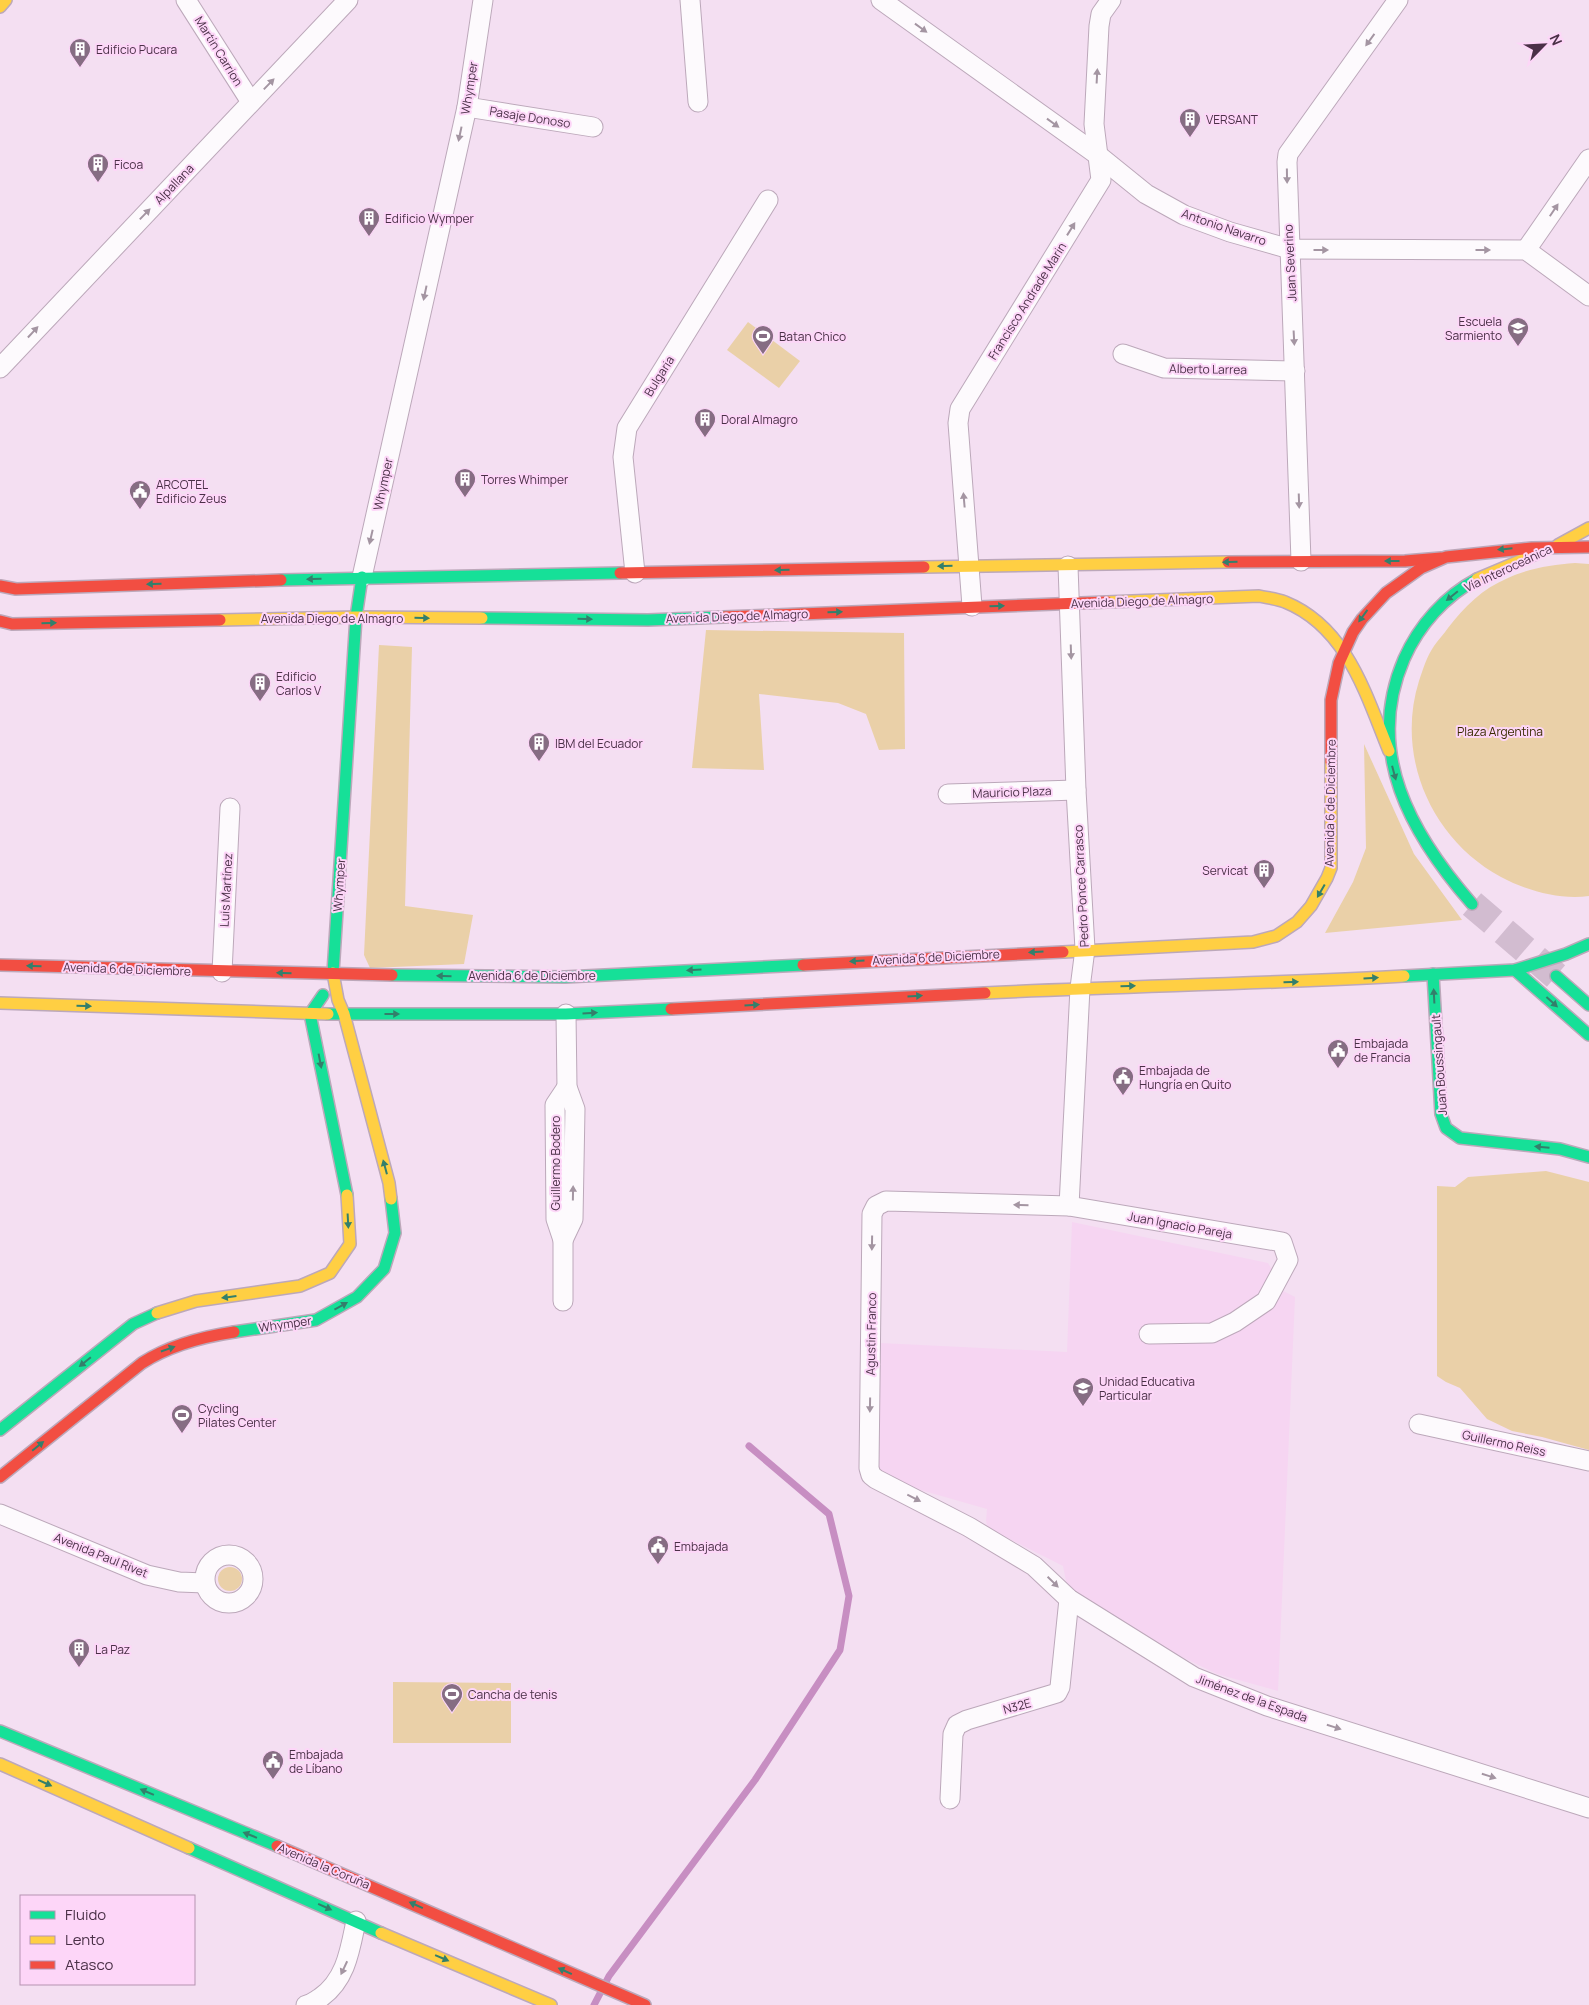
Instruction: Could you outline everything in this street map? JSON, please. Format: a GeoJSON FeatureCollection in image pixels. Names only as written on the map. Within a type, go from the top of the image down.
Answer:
{"type":"FeatureCollection","features":[{"type":"Feature","properties":{"kind":"main road"},"geometry":{"type":"LineString","coordinates":[[0,6],[6,0]]}},
{"type":"Feature","properties":{"kind":"main road","name":"Vía Interoceánica"},"geometry":{"type":"LineString","coordinates":[[1472,904],[1437,864],[1416,829],[1397,782],[1389,751],[1388,714],[1392,685],[1417,633],[1444,602],[1483,576],[1558,545],[1589,528]]}},
{"type":"Feature","properties":{"kind":"main road","name":"Avenida 6 de Diciembre"},"geometry":{"type":"LineString","coordinates":[[0,965],[222,972],[565,977],[1085,949],[1252,942],[1278,935],[1297,921],[1313,904],[1325,885],[1330,868],[1331,700],[1335,674],[1351,633],[1368,610],[1388,591],[1410,575],[1441,558],[1506,549],[1558,545],[1589,547]]}},
{"type":"Feature","properties":{"kind":"main road"},"geometry":{"type":"LineString","coordinates":[[0,586],[16,589],[362,577],[970,566],[1068,566],[1301,560],[1405,561],[1441,558]]}},
{"type":"Feature","properties":{"kind":"main road","name":"Whymper"},"geometry":{"type":"LineString","coordinates":[[0,1477],[142,1363],[159,1352],[207,1336],[316,1320],[357,1297],[384,1269],[395,1232],[389,1183],[344,1014],[338,1000],[333,974],[356,617],[362,577]]}},
{"type":"Feature","properties":{"kind":"main road","name":"Avenida Diego de Almagro"},"geometry":{"type":"LineString","coordinates":[[0,621],[12,624],[356,617],[648,620],[972,606],[1268,598],[1283,601],[1308,615],[1330,632],[1345,650],[1389,751]]}},
{"type":"Feature","properties":{"kind":"main road"},"geometry":{"type":"LineString","coordinates":[[0,1003],[310,1014],[566,1014],[1080,988],[1323,981],[1515,970],[1566,954],[1589,944]]}},
{"type":"Feature","properties":{"kind":"main road"},"geometry":{"type":"LineString","coordinates":[[1515,970],[1589,1035]]}},
{"type":"Feature","properties":{"kind":"main road","name":"Whymper"},"geometry":{"type":"LineString","coordinates":[[310,1014],[321,999],[333,974]]}},
{"type":"Feature","properties":{"kind":"main road","name":"Juan Boussingault"},"geometry":{"type":"LineString","coordinates":[[1433,974],[1440,1114],[1446,1128],[1460,1138],[1560,1149],[1589,1157]]}},
{"type":"Feature","properties":{"kind":"main road"},"geometry":{"type":"LineString","coordinates":[[1556,976],[1589,1005]]}},
{"type":"Feature","properties":{"kind":"main road"},"geometry":{"type":"LineString","coordinates":[[0,1430],[133,1324],[165,1309],[196,1301],[300,1286],[330,1273],[350,1244],[347,1196],[310,1014]]}},
{"type":"Feature","properties":{"kind":"main road","name":"Avenida la Coruña"},"geometry":{"type":"LineString","coordinates":[[0,1731],[375,1886],[646,2005]]}},
{"type":"Feature","properties":{"kind":"main road"},"geometry":{"type":"LineString","coordinates":[[0,1764],[545,2004]]}},
{"type":"Feature","properties":{"kind":"street","name":"Martín Carrion"},"geometry":{"type":"LineString","coordinates":[[186,0],[251,102]]}},
{"type":"Feature","properties":{"kind":"street","name":"Alpallana"},"geometry":{"type":"LineString","coordinates":[[0,368],[348,0]]}},
{"type":"Feature","properties":{"kind":"street","name":"Whymper"},"geometry":{"type":"LineString","coordinates":[[362,577],[467,107],[483,0]]}},
{"type":"Feature","properties":{"kind":"street"},"geometry":{"type":"LineString","coordinates":[[690,0],[698,102]]}},
{"type":"Feature","properties":{"kind":"street","name":"Antonio Navarro"},"geometry":{"type":"LineString","coordinates":[[881,0],[1099,156],[1146,194],[1184,215],[1230,232],[1290,249],[1526,250]]}},
{"type":"Feature","properties":{"kind":"street","name":"Francisco Andrade Marin"},"geometry":{"type":"LineString","coordinates":[[972,606],[958,423],[960,409],[1101,180],[1094,124],[1099,26],[1101,14],[1110,0]]}},
{"type":"Feature","properties":{"kind":"street","name":"Juan Severino"},"geometry":{"type":"LineString","coordinates":[[1301,560],[1295,371],[1287,215],[1288,154],[1398,0]]}},
{"type":"Feature","properties":{"kind":"street","name":"Pasaje Donoso"},"geometry":{"type":"LineString","coordinates":[[467,107],[593,127]]}},
{"type":"Feature","properties":{"kind":"street"},"geometry":{"type":"LineString","coordinates":[[1589,159],[1526,250],[1589,296]]}},
{"type":"Feature","properties":{"kind":"street","name":"Bulgaria"},"geometry":{"type":"LineString","coordinates":[[635,573],[623,457],[627,428],[768,200]]}},
{"type":"Feature","properties":{"kind":"street","name":"Alberto Larrea"},"geometry":{"type":"LineString","coordinates":[[1123,354],[1164,368],[1295,371]]}},
{"type":"Feature","properties":{"kind":"street","name":"Pedro Ponce Carrasco"},"geometry":{"type":"LineString","coordinates":[[1068,566],[1076,790],[1085,949],[1080,988],[1070,1206]]}},
{"type":"Feature","properties":{"kind":"street","name":"Mauricio Plaza"},"geometry":{"type":"LineString","coordinates":[[948,794],[1076,790]]}},
{"type":"Feature","properties":{"kind":"street","name":"Luis Martínez"},"geometry":{"type":"LineString","coordinates":[[222,972],[230,808]]}},
{"type":"Feature","properties":{"kind":"street","name":"Guillermo Bodero"},"geometry":{"type":"LineString","coordinates":[[564,1301],[563,1240],[573,1219],[575,1109],[567,1088],[566,1014]]}},
{"type":"Feature","properties":{"kind":"street","name":"Juan Ignacio Pareja"},"geometry":{"type":"LineString","coordinates":[[886,1201],[1070,1206],[1282,1242],[1288,1260],[1266,1301],[1235,1322],[1212,1333],[1149,1334]]}},
{"type":"Feature","properties":{"kind":"street","name":"Agustin Franco"},"geometry":{"type":"LineString","coordinates":[[871,1474],[869,1468],[872,1214],[876,1206],[886,1201]]}},
{"type":"Feature","properties":{"kind":"street","name":"Guillermo Reiss"},"geometry":{"type":"LineString","coordinates":[[1419,1424],[1589,1461]]}},
{"type":"Feature","properties":{"kind":"street","name":"Jiménez de la Espada"},"geometry":{"type":"LineString","coordinates":[[871,1474],[876,1479],[969,1527],[1034,1566],[1069,1599],[1194,1676],[1267,1706],[1589,1808]]}},
{"type":"Feature","properties":{"kind":"street","name":"Avenida Paul Rivet"},"geometry":{"type":"LineString","coordinates":[[0,1514],[147,1575],[179,1582],[205,1583]]}},
{"type":"Feature","properties":{"kind":"street","name":"N32E"},"geometry":{"type":"LineString","coordinates":[[950,1799],[953,1734],[957,1725],[967,1720],[1057,1693],[1060,1688],[1069,1599]]}},
{"type":"Feature","properties":{"kind":"street"},"geometry":{"type":"LineString","coordinates":[[306,2005],[330,1991],[340,1977],[348,1960],[356,1921]]}},
{"type":"Feature","properties":{"kind":"shaded area","name":"Unidad Educativa Particular"},"geometry":{"type":"Polygon","coordinates":[[[1072,1222],[1268,1263],[1273,1271],[1271,1285],[1295,1297],[1278,1691],[1217,1674],[1139,1636],[1075,1594],[1067,1586],[1063,1566],[988,1528],[986,1521],[987,1509],[882,1479],[873,1463],[880,1343],[1067,1352],[1072,1222]]]}},
{"type":"Feature","properties":{"kind":"green space","name":"Batan Chico"},"geometry":{"type":"Polygon","coordinates":[[[748,322],[800,361],[779,388],[727,350],[748,322]]]}},
{"type":"Feature","properties":{"kind":"green space","name":"Plaza Argentina"},"geometry":{"type":"Polygon","coordinates":[[[1575,563],[1589,564],[1589,896],[1567,897],[1533,890],[1501,877],[1477,861],[1456,841],[1438,819],[1425,794],[1416,767],[1412,738],[1413,710],[1425,663],[1436,644],[1461,612],[1490,587],[1508,578],[1541,568],[1575,563]]]}},
{"type":"Feature","properties":{"kind":"green space"},"geometry":{"type":"Polygon","coordinates":[[[706,630],[904,633],[905,749],[879,750],[866,714],[838,703],[759,694],[764,770],[692,768],[706,630]]]}},
{"type":"Feature","properties":{"kind":"green space"},"geometry":{"type":"Polygon","coordinates":[[[379,645],[412,647],[405,906],[473,915],[464,964],[370,968],[364,955],[379,645]]]}},
{"type":"Feature","properties":{"kind":"green space"},"geometry":{"type":"Polygon","coordinates":[[[1364,744],[1414,854],[1462,920],[1325,933],[1353,882],[1366,848],[1364,744]]]}},
{"type":"Feature","properties":{"kind":"green space"},"geometry":{"type":"Polygon","coordinates":[[[1546,1171],[1589,1182],[1589,1450],[1512,1431],[1487,1419],[1460,1388],[1437,1376],[1437,1186],[1455,1187],[1468,1177],[1546,1171]]]}},
{"type":"Feature","properties":{"kind":"green space"},"geometry":{"type":"Polygon","coordinates":[[[230,1567],[239,1570],[242,1579],[239,1588],[230,1591],[221,1588],[218,1579],[221,1570],[230,1567]]]}},
{"type":"Feature","properties":{"kind":"green space","name":"Cancha de tenis"},"geometry":{"type":"Polygon","coordinates":[[[393,1682],[511,1683],[511,1743],[393,1743],[393,1682]]]}},
{"type":"Feature","properties":{"kind":"waterway"},"geometry":{"type":"LineString","coordinates":[[594,2005],[609,1976],[755,1780],[840,1650],[849,1596],[829,1514],[749,1446]]}},
{"type":"Feature","properties":{"kind":"tunnel"},"geometry":{"type":"LineString","coordinates":[[1472,904],[1556,976]]}},
{"type":"Feature","properties":{"kind":"traffic: fast"},"geometry":{"type":"LineString","coordinates":[[281,580],[620,573]]}},
{"type":"Feature","properties":{"kind":"traffic: fast"},"geometry":{"type":"LineString","coordinates":[[333,973],[356,617],[362,577]]}},
{"type":"Feature","properties":{"kind":"traffic: fast"},"geometry":{"type":"LineString","coordinates":[[1472,904],[1430,849],[1413,820],[1400,790],[1392,759],[1389,727],[1393,693],[1410,646],[1434,613],[1454,594],[1477,579]]}},
{"type":"Feature","properties":{"kind":"traffic: fast"},"geometry":{"type":"LineString","coordinates":[[482,618],[648,620],[723,617]]}},
{"type":"Feature","properties":{"kind":"traffic: fast"},"geometry":{"type":"LineString","coordinates":[[1404,976],[1515,970],[1566,954],[1589,944]]}},
{"type":"Feature","properties":{"kind":"traffic: fast"},"geometry":{"type":"LineString","coordinates":[[392,975],[565,977],[803,965]]}},
{"type":"Feature","properties":{"kind":"traffic: fast"},"geometry":{"type":"LineString","coordinates":[[1515,970],[1589,1035]]}},
{"type":"Feature","properties":{"kind":"traffic: fast"},"geometry":{"type":"LineString","coordinates":[[1433,974],[1441,1114],[1446,1128],[1460,1138],[1560,1149],[1589,1157]]}},
{"type":"Feature","properties":{"kind":"traffic: fast"},"geometry":{"type":"LineString","coordinates":[[1556,976],[1589,1005]]}},
{"type":"Feature","properties":{"kind":"traffic: fast"},"geometry":{"type":"LineString","coordinates":[[323,995],[310,1014],[347,1195]]}},
{"type":"Feature","properties":{"kind":"traffic: fast"},"geometry":{"type":"LineString","coordinates":[[328,1014],[566,1014],[671,1009]]}},
{"type":"Feature","properties":{"kind":"traffic: fast"},"geometry":{"type":"LineString","coordinates":[[234,1332],[316,1320],[357,1297],[384,1269],[395,1233],[391,1199]]}},
{"type":"Feature","properties":{"kind":"traffic: fast"},"geometry":{"type":"LineString","coordinates":[[0,1430],[133,1324],[157,1313]]}},
{"type":"Feature","properties":{"kind":"traffic: fast"},"geometry":{"type":"LineString","coordinates":[[0,1731],[277,1846]]}},
{"type":"Feature","properties":{"kind":"traffic: fast"},"geometry":{"type":"LineString","coordinates":[[189,1848],[381,1933]]}},
{"type":"Feature","properties":{"kind":"traffic: slow"},"geometry":{"type":"LineString","coordinates":[[0,7],[6,0]]}},
{"type":"Feature","properties":{"kind":"traffic: slow"},"geometry":{"type":"LineString","coordinates":[[1558,545],[1589,528]]}},
{"type":"Feature","properties":{"kind":"traffic: slow"},"geometry":{"type":"LineString","coordinates":[[1477,579],[1536,554]]}},
{"type":"Feature","properties":{"kind":"traffic: slow"},"geometry":{"type":"LineString","coordinates":[[924,567],[1228,562]]}},
{"type":"Feature","properties":{"kind":"traffic: slow"},"geometry":{"type":"LineString","coordinates":[[1107,602],[1259,596],[1285,602],[1306,613],[1324,628],[1339,645],[1352,665],[1389,751]]}},
{"type":"Feature","properties":{"kind":"traffic: slow"},"geometry":{"type":"LineString","coordinates":[[220,620],[356,617],[482,618]]}},
{"type":"Feature","properties":{"kind":"traffic: slow"},"geometry":{"type":"LineString","coordinates":[[1063,952],[1253,942],[1276,936],[1297,922],[1311,906],[1331,868],[1331,762]]}},
{"type":"Feature","properties":{"kind":"traffic: slow"},"geometry":{"type":"LineString","coordinates":[[333,973],[338,1000],[344,1014],[389,1183],[391,1199]]}},
{"type":"Feature","properties":{"kind":"traffic: slow"},"geometry":{"type":"LineString","coordinates":[[985,993],[1404,976]]}},
{"type":"Feature","properties":{"kind":"traffic: slow"},"geometry":{"type":"LineString","coordinates":[[0,1003],[328,1014]]}},
{"type":"Feature","properties":{"kind":"traffic: slow"},"geometry":{"type":"LineString","coordinates":[[157,1313],[196,1301],[300,1286],[330,1273],[350,1244],[347,1195]]}},
{"type":"Feature","properties":{"kind":"traffic: slow"},"geometry":{"type":"LineString","coordinates":[[0,1764],[189,1848]]}},
{"type":"Feature","properties":{"kind":"traffic: slow"},"geometry":{"type":"LineString","coordinates":[[381,1933],[551,2005]]}},
{"type":"Feature","properties":{"kind":"traffic: jam"},"geometry":{"type":"LineString","coordinates":[[1331,762],[1331,700],[1339,663],[1353,632],[1362,619],[1386,593],[1421,568],[1446,557],[1532,548],[1589,547]]}},
{"type":"Feature","properties":{"kind":"traffic: jam"},"geometry":{"type":"LineString","coordinates":[[1228,562],[1405,561],[1441,558]]}},
{"type":"Feature","properties":{"kind":"traffic: jam"},"geometry":{"type":"LineString","coordinates":[[620,573],[924,567]]}},
{"type":"Feature","properties":{"kind":"traffic: jam"},"geometry":{"type":"LineString","coordinates":[[0,586],[16,589],[281,580]]}},
{"type":"Feature","properties":{"kind":"traffic: jam"},"geometry":{"type":"LineString","coordinates":[[723,617],[1107,602]]}},
{"type":"Feature","properties":{"kind":"traffic: jam"},"geometry":{"type":"LineString","coordinates":[[0,621],[12,624],[220,620]]}},
{"type":"Feature","properties":{"kind":"traffic: jam"},"geometry":{"type":"LineString","coordinates":[[803,965],[1063,952]]}},
{"type":"Feature","properties":{"kind":"traffic: jam"},"geometry":{"type":"LineString","coordinates":[[0,965],[392,975]]}},
{"type":"Feature","properties":{"kind":"traffic: jam"},"geometry":{"type":"LineString","coordinates":[[671,1009],[985,993]]}},
{"type":"Feature","properties":{"kind":"traffic: jam"},"geometry":{"type":"LineString","coordinates":[[0,1477],[142,1363],[164,1351],[186,1343],[234,1332]]}},
{"type":"Feature","properties":{"kind":"traffic: jam"},"geometry":{"type":"LineString","coordinates":[[277,1846],[645,2005]]}},
{"type":"Feature","properties":{"kind":"place","name":"Edificio Pucara"},"geometry":{"type":"Point","coordinates":[80,68]}},
{"type":"Feature","properties":{"kind":"place","name":"VERSANT"},"geometry":{"type":"Point","coordinates":[1190,138]}},
{"type":"Feature","properties":{"kind":"place","name":"Ficoa"},"geometry":{"type":"Point","coordinates":[98,183]}},
{"type":"Feature","properties":{"kind":"place","name":"Edificio Wymper"},"geometry":{"type":"Point","coordinates":[369,237]}},
{"type":"Feature","properties":{"kind":"place","name":"Escuela Sarmiento"},"geometry":{"type":"Point","coordinates":[1518,347]}},
{"type":"Feature","properties":{"kind":"place","name":"Batan Chico"},"geometry":{"type":"Point","coordinates":[763,355]}},
{"type":"Feature","properties":{"kind":"place","name":"Doral Almagro"},"geometry":{"type":"Point","coordinates":[705,438]}},
{"type":"Feature","properties":{"kind":"place","name":"Torres Whimper"},"geometry":{"type":"Point","coordinates":[465,498]}},
{"type":"Feature","properties":{"kind":"place","name":"ARCOTEL Edificio Zeus"},"geometry":{"type":"Point","coordinates":[140,510]}},
{"type":"Feature","properties":{"kind":"place","name":"Edificio Carlos V"},"geometry":{"type":"Point","coordinates":[260,702]}},
{"type":"Feature","properties":{"kind":"place","name":"IBM del Ecuador"},"geometry":{"type":"Point","coordinates":[539,762]}},
{"type":"Feature","properties":{"kind":"place","name":"Servicat"},"geometry":{"type":"Point","coordinates":[1264,889]}},
{"type":"Feature","properties":{"kind":"place","name":"Embajada de Francia"},"geometry":{"type":"Point","coordinates":[1338,1069]}},
{"type":"Feature","properties":{"kind":"place","name":"Embajada de Hungría en Quito"},"geometry":{"type":"Point","coordinates":[1123,1096]}},
{"type":"Feature","properties":{"kind":"place","name":"Unidad Educativa Particular"},"geometry":{"type":"Point","coordinates":[1083,1407]}},
{"type":"Feature","properties":{"kind":"place","name":"Cycling Pilates Center"},"geometry":{"type":"Point","coordinates":[182,1434]}},
{"type":"Feature","properties":{"kind":"place","name":"Embajada"},"geometry":{"type":"Point","coordinates":[658,1565]}},
{"type":"Feature","properties":{"kind":"place","name":"La Paz"},"geometry":{"type":"Point","coordinates":[79,1668]}},
{"type":"Feature","properties":{"kind":"place","name":"Cancha de tenis"},"geometry":{"type":"Point","coordinates":[452,1713]}},
{"type":"Feature","properties":{"kind":"place","name":"Embajada de Líbano"},"geometry":{"type":"Point","coordinates":[273,1780]}}]}
